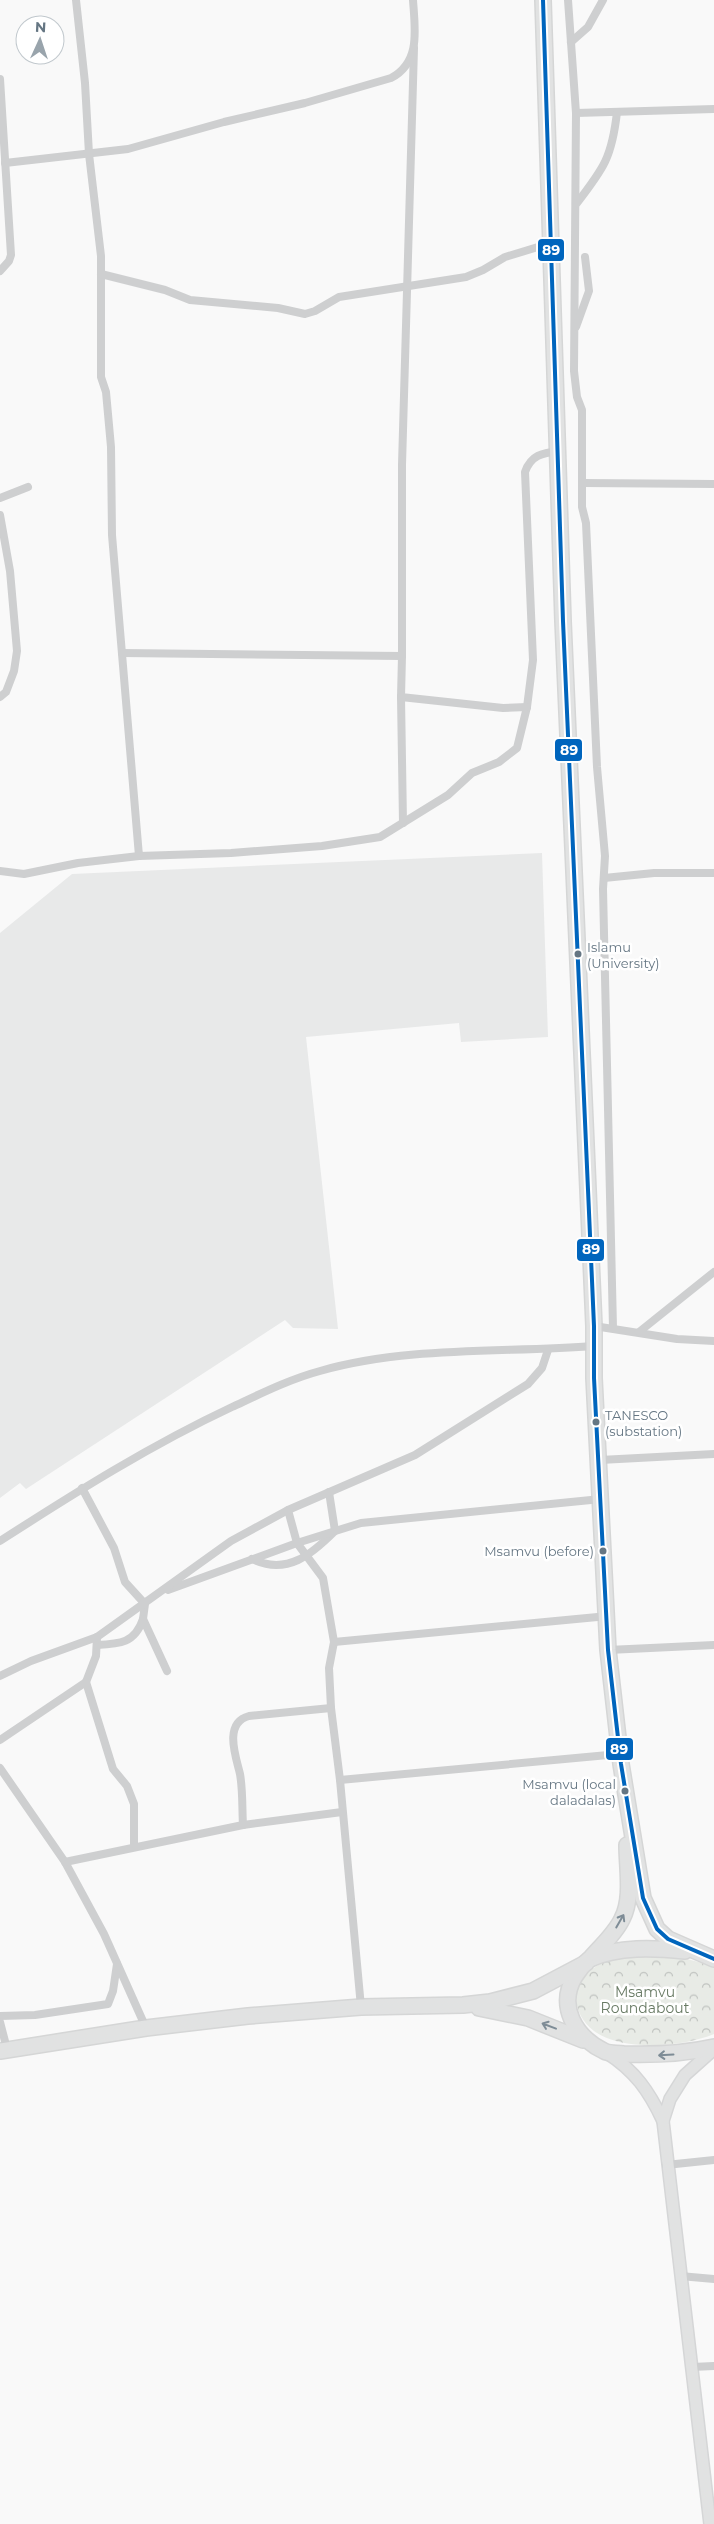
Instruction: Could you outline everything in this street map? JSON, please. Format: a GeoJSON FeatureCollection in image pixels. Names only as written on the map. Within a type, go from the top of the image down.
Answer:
{"type":"FeatureCollection","features":[{"type":"Feature","properties":{"kind":"highway"},"geometry":{"type":"LineString","coordinates":[[543,0],[563,621],[594,1326],[594,1378],[600,1460],[608,1650],[619,1754],[647,1911],[657,1929],[668,1939],[710,1957]]}},
{"type":"Feature","properties":{"kind":"highway"},"geometry":{"type":"LineString","coordinates":[[600,2049],[575,2027],[569,2018],[568,2006],[570,1987],[588,1961],[622,1920],[628,1900],[626,1799]]}},
{"type":"Feature","properties":{"kind":"highway"},"geometry":{"type":"LineString","coordinates":[[4,2050],[146,2028],[248,2016],[361,2007],[463,2006],[533,1991],[588,1961],[611,1953],[648,1948],[684,1951],[710,1957]]}},
{"type":"Feature","properties":{"kind":"highway"},"geometry":{"type":"LineString","coordinates":[[463,2006],[528,2018],[600,2049],[671,2054],[714,2048]]}},
{"type":"Feature","properties":{"kind":"main road"},"geometry":{"type":"LineString","coordinates":[[710,2524],[666,2165],[663,2121],[670,2099],[685,2075],[714,2048]]}},
{"type":"Feature","properties":{"kind":"main road"},"geometry":{"type":"LineString","coordinates":[[600,2049],[624,2064],[636,2075],[663,2121]]}},
{"type":"Feature","properties":{"kind":"street"},"geometry":{"type":"LineString","coordinates":[[76,0],[85,83],[89,154],[98,219],[101,274],[102,377],[106,392],[111,448],[112,535],[139,856]]}},
{"type":"Feature","properties":{"kind":"street"},"geometry":{"type":"LineString","coordinates":[[403,823],[401,697],[402,465],[414,48],[413,0]]}},
{"type":"Feature","properties":{"kind":"street"},"geometry":{"type":"LineString","coordinates":[[568,0],[576,113],[574,332],[577,397],[582,410],[582,507],[586,523],[597,767],[604,856],[613,1328]]}},
{"type":"Feature","properties":{"kind":"street"},"geometry":{"type":"LineString","coordinates":[[571,42],[588,27],[603,0]]}},
{"type":"Feature","properties":{"kind":"street"},"geometry":{"type":"LineString","coordinates":[[5,163],[128,149],[224,122],[305,103],[391,78],[407,67],[414,48]]}},
{"type":"Feature","properties":{"kind":"street"},"geometry":{"type":"LineString","coordinates":[[0,79],[11,255],[9,261],[0,270]]}},
{"type":"Feature","properties":{"kind":"street"},"geometry":{"type":"LineString","coordinates":[[576,113],[714,109]]}},
{"type":"Feature","properties":{"kind":"street"},"geometry":{"type":"LineString","coordinates":[[576,203],[606,164],[613,142],[617,112]]}},
{"type":"Feature","properties":{"kind":"street"},"geometry":{"type":"LineString","coordinates":[[101,274],[165,290],[190,300],[278,308],[305,314],[315,312],[339,297],[406,288],[466,277],[506,257],[551,242]]}},
{"type":"Feature","properties":{"kind":"street"},"geometry":{"type":"LineString","coordinates":[[574,332],[589,291],[585,257]]}},
{"type":"Feature","properties":{"kind":"street"},"geometry":{"type":"LineString","coordinates":[[0,872],[24,874],[78,863],[139,856],[231,853],[353,843],[380,837],[448,795],[462,780],[499,762],[517,748],[527,707],[533,660],[525,472],[528,462],[542,453],[559,451]]}},
{"type":"Feature","properties":{"kind":"street"},"geometry":{"type":"LineString","coordinates":[[583,483],[714,484]]}},
{"type":"Feature","properties":{"kind":"street"},"geometry":{"type":"LineString","coordinates":[[0,498],[28,487]]}},
{"type":"Feature","properties":{"kind":"street"},"geometry":{"type":"LineString","coordinates":[[0,515],[10,571],[17,651],[14,671],[6,692],[0,697]]}},
{"type":"Feature","properties":{"kind":"street"},"geometry":{"type":"LineString","coordinates":[[122,652],[402,656]]}},
{"type":"Feature","properties":{"kind":"street"},"geometry":{"type":"LineString","coordinates":[[401,697],[504,708],[527,707]]}},
{"type":"Feature","properties":{"kind":"street"},"geometry":{"type":"LineString","coordinates":[[604,878],[654,873],[714,873]]}},
{"type":"Feature","properties":{"kind":"street"},"geometry":{"type":"LineString","coordinates":[[640,1332],[714,1272]]}},
{"type":"Feature","properties":{"kind":"street"},"geometry":{"type":"LineString","coordinates":[[594,1326],[677,1338],[714,1341]]}},
{"type":"Feature","properties":{"kind":"street"},"geometry":{"type":"LineString","coordinates":[[0,1541],[82,1488],[190,1426],[256,1396],[319,1371],[367,1361],[420,1354],[548,1350],[594,1346]]}},
{"type":"Feature","properties":{"kind":"street"},"geometry":{"type":"LineString","coordinates":[[0,1676],[31,1661],[97,1641],[231,1541],[288,1510],[415,1455],[528,1384],[542,1368],[548,1350]]}},
{"type":"Feature","properties":{"kind":"street"},"geometry":{"type":"LineString","coordinates":[[600,1460],[714,1454]]}},
{"type":"Feature","properties":{"kind":"street"},"geometry":{"type":"LineString","coordinates":[[82,1488],[114,1548],[125,1582],[145,1604],[139,1631],[123,1643],[97,1641]]}},
{"type":"Feature","properties":{"kind":"street"},"geometry":{"type":"LineString","coordinates":[[329,1492],[335,1531]]}},
{"type":"Feature","properties":{"kind":"street"},"geometry":{"type":"LineString","coordinates":[[159,1594],[297,1543],[361,1523],[601,1499]]}},
{"type":"Feature","properties":{"kind":"street"},"geometry":{"type":"LineString","coordinates":[[288,1510],[297,1543],[323,1578],[334,1642],[329,1668],[331,1708],[340,1780],[361,2007]]}},
{"type":"Feature","properties":{"kind":"street"},"geometry":{"type":"LineString","coordinates":[[252,1559],[261,1564],[281,1564],[307,1557],[335,1531]]}},
{"type":"Feature","properties":{"kind":"street"},"geometry":{"type":"LineString","coordinates":[[334,1642],[608,1616]]}},
{"type":"Feature","properties":{"kind":"street"},"geometry":{"type":"LineString","coordinates":[[143,1619],[167,1671]]}},
{"type":"Feature","properties":{"kind":"street"},"geometry":{"type":"LineString","coordinates":[[0,1740],[86,1682],[96,1656],[97,1641]]}},
{"type":"Feature","properties":{"kind":"street"},"geometry":{"type":"LineString","coordinates":[[608,1650],[714,1645]]}},
{"type":"Feature","properties":{"kind":"street"},"geometry":{"type":"LineString","coordinates":[[86,1682],[113,1769],[127,1786],[134,1804],[134,1846]]}},
{"type":"Feature","properties":{"kind":"street"},"geometry":{"type":"LineString","coordinates":[[243,1826],[240,1774],[233,1751],[236,1725],[243,1718],[249,1716],[331,1708]]}},
{"type":"Feature","properties":{"kind":"street"},"geometry":{"type":"LineString","coordinates":[[340,1780],[619,1754]]}},
{"type":"Feature","properties":{"kind":"street"},"geometry":{"type":"LineString","coordinates":[[0,1768],[65,1862],[104,1934],[146,2028]]}},
{"type":"Feature","properties":{"kind":"street"},"geometry":{"type":"LineString","coordinates":[[65,1862],[134,1846],[243,1826],[342,1812]]}},
{"type":"Feature","properties":{"kind":"street"},"geometry":{"type":"LineString","coordinates":[[0,2016],[35,2015],[108,2004],[113,1991],[117,1964]]}},
{"type":"Feature","properties":{"kind":"street"},"geometry":{"type":"LineString","coordinates":[[0,2022],[4,2050]]}},
{"type":"Feature","properties":{"kind":"street"},"geometry":{"type":"LineString","coordinates":[[666,2165],[714,2160]]}},
{"type":"Feature","properties":{"kind":"street"},"geometry":{"type":"LineString","coordinates":[[680,2276],[714,2279]]}},
{"type":"Feature","properties":{"kind":"street"},"geometry":{"type":"LineString","coordinates":[[692,2368],[714,2366]]}},
{"type":"Feature","properties":{"kind":"shaded area"},"geometry":{"type":"Polygon","coordinates":[[[542,853],[548,1037],[461,1042],[459,1023],[306,1037],[338,1329],[293,1328],[285,1320],[26,1489],[20,1483],[0,1498],[0,933],[72,874],[542,853]]]}},
{"type":"Feature","properties":{"kind":"green space","name":"Msamvu Roundabout"},"geometry":{"type":"Polygon","coordinates":[[[632,1956],[683,1958],[714,1966],[714,2034],[686,2042],[636,2045],[606,2038],[586,2024],[577,2007],[577,1990],[581,1981],[599,1965],[632,1956]]]}},
{"type":"Feature","properties":{"kind":"transit line","name":"89"},"geometry":{"type":"LineString","coordinates":[[543,0],[563,621],[594,1326],[594,1378],[608,1650],[621,1764],[643,1898],[657,1929],[668,1939],[714,1959]]}},
{"type":"Feature","properties":{"kind":"place","name":"Islamu (University)"},"geometry":{"type":"Point","coordinates":[578,954]}},
{"type":"Feature","properties":{"kind":"place","name":"TANESCO (substation)"},"geometry":{"type":"Point","coordinates":[596,1422]}},
{"type":"Feature","properties":{"kind":"place","name":"Msamvu (before)"},"geometry":{"type":"Point","coordinates":[603,1551]}},
{"type":"Feature","properties":{"kind":"place","name":"Msamvu (local daladalas)"},"geometry":{"type":"Point","coordinates":[625,1791]}}]}
